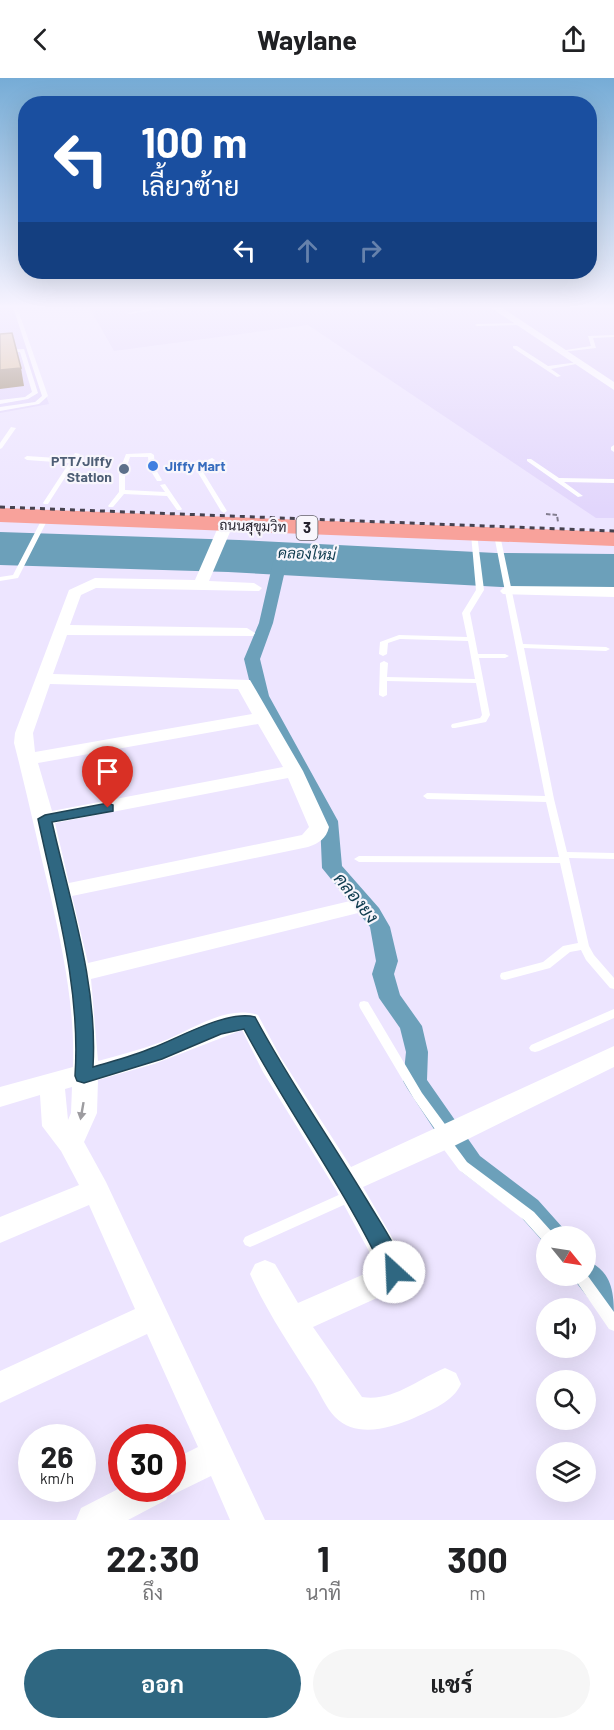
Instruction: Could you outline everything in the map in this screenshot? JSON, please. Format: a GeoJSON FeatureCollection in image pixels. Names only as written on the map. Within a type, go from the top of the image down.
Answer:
{"type":"FeatureCollection","features":[{"type":"Feature","properties":{"kind":"highway","name":"ถนนสุขุมวิท"},"geometry":{"type":"LineString","coordinates":[[0,501],[44,516],[116,499],[174,502],[225,523],[614,524]]}},
{"type":"Feature","properties":{"kind":"highway","name":"ถนนสุขุมวิท"},"geometry":{"type":"LineString","coordinates":[[0,515],[225,523],[485,540],[614,539]]}},
{"type":"Feature","properties":{"kind":"street"},"geometry":{"type":"LineString","coordinates":[[595,374],[614,387]]}},
{"type":"Feature","properties":{"kind":"street"},"geometry":{"type":"LineString","coordinates":[[202,582],[225,523]]}},
{"type":"Feature","properties":{"kind":"street"},"geometry":{"type":"LineString","coordinates":[[70,1143],[84,1113],[85,1061],[79,974],[59,892],[45,819],[23,743],[24,733],[74,593],[85,586],[95,583],[202,582],[254,588]]}},
{"type":"Feature","properties":{"kind":"street"},"geometry":{"type":"LineString","coordinates":[[507,590],[614,592]]}},
{"type":"Feature","properties":{"kind":"street"},"geometry":{"type":"LineString","coordinates":[[61,630],[247,633]]}},
{"type":"Feature","properties":{"kind":"street"},"geometry":{"type":"LineString","coordinates":[[44,679],[238,682],[248,687],[294,771],[319,826],[317,834],[308,840],[59,892]]}},
{"type":"Feature","properties":{"kind":"street"},"geometry":{"type":"LineString","coordinates":[[28,759],[265,717]]}},
{"type":"Feature","properties":{"kind":"street"},"geometry":{"type":"LineString","coordinates":[[45,819],[294,771]]}},
{"type":"Feature","properties":{"kind":"street"},"geometry":{"type":"LineString","coordinates":[[79,974],[219,938],[350,908]]}},
{"type":"Feature","properties":{"kind":"street"},"geometry":{"type":"LineString","coordinates":[[0,1097],[52,1084],[85,1061],[156,1054],[218,1028],[249,1021],[272,1065],[349,1188],[391,1262],[392,1275],[292,1321]]}},
{"type":"Feature","properties":{"kind":"street"},"geometry":{"type":"LineString","coordinates":[[349,1188],[614,1056]]}},
{"type":"Feature","properties":{"kind":"street"},"geometry":{"type":"LineString","coordinates":[[52,1084],[55,1126],[70,1143],[96,1190],[152,1316],[248,1520]]}},
{"type":"Feature","properties":{"kind":"street"},"geometry":{"type":"LineString","coordinates":[[0,1230],[96,1190]]}},
{"type":"Feature","properties":{"kind":"street"},"geometry":{"type":"LineString","coordinates":[[265,1274],[292,1321],[347,1406],[354,1412],[372,1416],[387,1412],[445,1384]]}},
{"type":"Feature","properties":{"kind":"street"},"geometry":{"type":"LineString","coordinates":[[0,1387],[152,1316]]}},
{"type":"Feature","properties":{"kind":"street"},"geometry":{"type":"LineString","coordinates":[[186,1471],[218,1454]]}},
{"type":"Feature","properties":{"kind":"street"},"geometry":{"type":"LineString","coordinates":[[93,1520],[127,1502]]}},
{"type":"Feature","properties":{"kind":"lane"},"geometry":{"type":"LineString","coordinates":[[0,402],[26,398],[35,393],[29,374]]}},
{"type":"Feature","properties":{"kind":"lane"},"geometry":{"type":"LineString","coordinates":[[0,409],[37,403],[45,396],[38,374]]}},
{"type":"Feature","properties":{"kind":"lane"},"geometry":{"type":"LineString","coordinates":[[0,431],[12,430],[0,447]]}},
{"type":"Feature","properties":{"kind":"lane"},"geometry":{"type":"LineString","coordinates":[[0,579],[16,577],[44,516],[77,454]]}},
{"type":"Feature","properties":{"kind":"lane"},"geometry":{"type":"LineString","coordinates":[[116,499],[126,456],[130,454],[151,455],[152,468],[174,502]]}},
{"type":"Feature","properties":{"kind":"lane"},"geometry":{"type":"LineString","coordinates":[[27,458],[72,461]]}},
{"type":"Feature","properties":{"kind":"lane"},"geometry":{"type":"LineString","coordinates":[[212,460],[197,466],[225,523]]}},
{"type":"Feature","properties":{"kind":"lane"},"geometry":{"type":"LineString","coordinates":[[529,460],[580,496]]}},
{"type":"Feature","properties":{"kind":"lane"},"geometry":{"type":"LineString","coordinates":[[558,480],[614,481]]}},
{"type":"Feature","properties":{"kind":"lane"},"geometry":{"type":"LineString","coordinates":[[454,726],[483,720],[486,715],[466,613],[480,590],[485,540]]}},
{"type":"Feature","properties":{"kind":"lane"},"geometry":{"type":"LineString","coordinates":[[485,540],[507,590],[550,799],[584,946],[614,986]]}},
{"type":"Feature","properties":{"kind":"lane"},"geometry":{"type":"LineString","coordinates":[[383,695],[384,642],[399,637],[471,639]]}},
{"type":"Feature","properties":{"kind":"lane"},"geometry":{"type":"LineString","coordinates":[[519,646],[606,649]]}},
{"type":"Feature","properties":{"kind":"lane"},"geometry":{"type":"LineString","coordinates":[[474,656],[505,656]]}},
{"type":"Feature","properties":{"kind":"lane"},"geometry":{"type":"LineString","coordinates":[[383,680],[479,681]]}},
{"type":"Feature","properties":{"kind":"lane"},"geometry":{"type":"LineString","coordinates":[[427,796],[550,799]]}},
{"type":"Feature","properties":{"kind":"lane"},"geometry":{"type":"LineString","coordinates":[[359,859],[614,856]]}},
{"type":"Feature","properties":{"kind":"lane"},"geometry":{"type":"LineString","coordinates":[[505,976],[546,965],[567,950],[584,946]]}},
{"type":"Feature","properties":{"kind":"lane"},"geometry":{"type":"LineString","coordinates":[[364,1005],[418,1096],[450,1136],[463,1166],[529,1216],[538,1226]]}},
{"type":"Feature","properties":{"kind":"lane"},"geometry":{"type":"LineString","coordinates":[[535,1048],[614,1013]]}},
{"type":"Feature","properties":{"kind":"lane"},"geometry":{"type":"LineString","coordinates":[[250,1241],[349,1188]]}},
{"type":"Feature","properties":{"kind":"lane"},"geometry":{"type":"LineString","coordinates":[[587,1286],[614,1324]]}},
{"type":"Feature","properties":{"kind":"path"},"geometry":{"type":"LineString","coordinates":[[546,514],[557,514]]}},
{"type":"Feature","properties":{"kind":"shaded area"},"geometry":{"type":"Polygon","coordinates":[[[0,374],[39,374],[49,404],[0,413],[0,374]]]}},
{"type":"Feature","properties":{"kind":"shaded area"},"geometry":{"type":"Polygon","coordinates":[[[382,374],[614,374],[614,518],[596,518],[382,374]]]}},
{"type":"Feature","properties":{"kind":"water","name":"คลองใหม่"},"geometry":{"type":"Polygon","coordinates":[[[0,532],[239,540],[496,553],[614,554],[614,588],[501,587],[228,572],[0,565],[0,532]]]}},
{"type":"Feature","properties":{"kind":"waterway","name":"คลองยง"},"geometry":{"type":"LineString","coordinates":[[282,553],[266,623],[252,659],[261,696],[329,821],[332,868],[372,913],[380,927],[387,961],[383,974],[390,998],[411,1026],[417,1052],[415,1081],[471,1164],[529,1208],[545,1226]]}},
{"type":"Feature","properties":{"kind":"waterway","name":"คลองยง"},"geometry":{"type":"LineString","coordinates":[[596,1286],[614,1309]]}},
{"type":"Feature","properties":{"kind":"railway"},"geometry":{"type":"LineString","coordinates":[[0,507],[614,531]]}},
{"type":"Feature","properties":{"kind":"place","name":"Jiffy Mart"},"geometry":{"type":"Point","coordinates":[153,466]}},
{"type":"Feature","properties":{"kind":"place","name":"PTT/Jiffy Station"},"geometry":{"type":"Point","coordinates":[124,469]}},
{"type":"Feature","properties":{"kind":"route"},"geometry":{"type":"LineString","coordinates":[[108,808],[45,819],[59,892],[79,974],[86,1042],[84,1076],[156,1054],[218,1028],[249,1021],[272,1065],[346,1182],[391,1262],[394,1272]]}}]}
